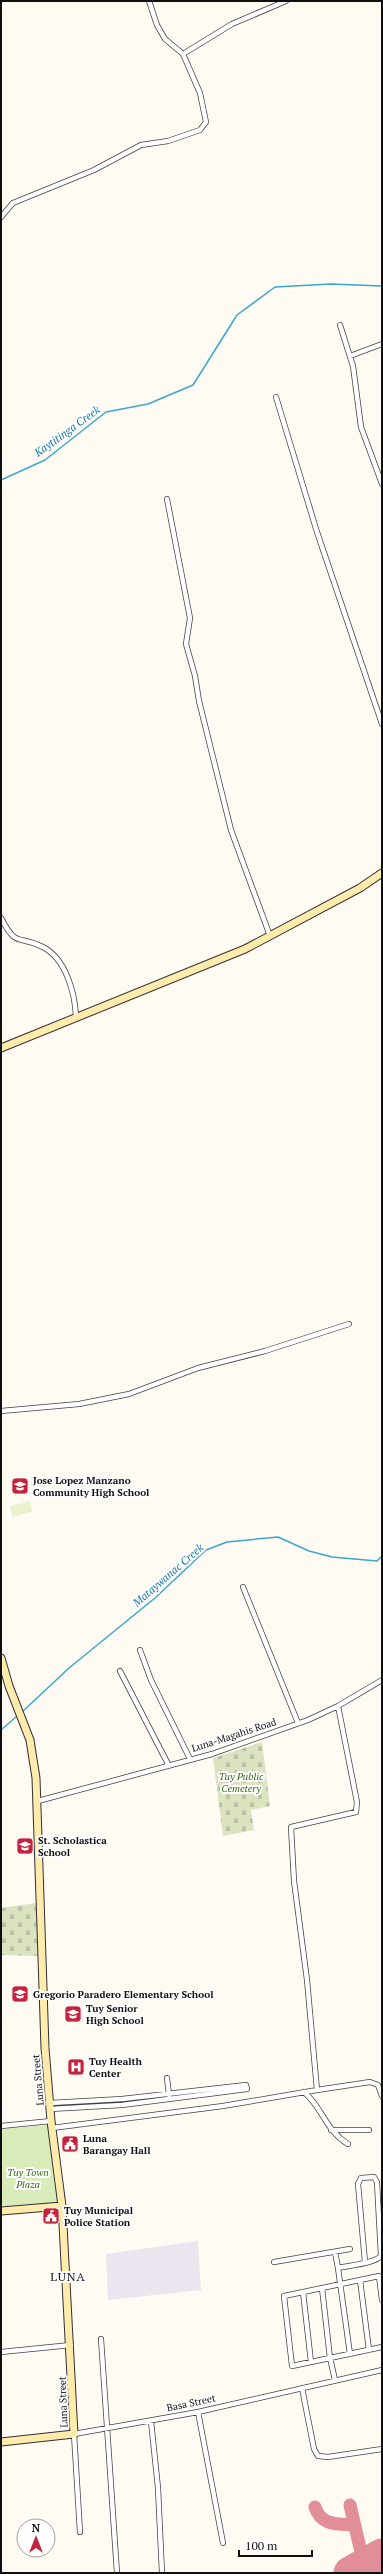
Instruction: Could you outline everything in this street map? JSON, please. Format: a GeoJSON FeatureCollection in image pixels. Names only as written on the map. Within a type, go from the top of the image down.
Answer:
{"type":"FeatureCollection","features":[{"type":"Feature","properties":{"kind":"street"},"geometry":{"type":"LineString","coordinates":[[1,217],[13,203],[94,170],[140,145],[168,141],[200,130],[206,122],[206,112],[183,54],[165,39],[157,25],[148,1]]}},
{"type":"Feature","properties":{"kind":"street"},"geometry":{"type":"LineString","coordinates":[[183,54],[232,24],[286,1]]}},
{"type":"Feature","properties":{"kind":"street"},"geometry":{"type":"LineString","coordinates":[[340,325],[350,356],[362,427],[382,484]]}},
{"type":"Feature","properties":{"kind":"street"},"geometry":{"type":"LineString","coordinates":[[350,356],[382,344]]}},
{"type":"Feature","properties":{"kind":"street"},"geometry":{"type":"LineString","coordinates":[[276,397],[317,532],[382,724]]}},
{"type":"Feature","properties":{"kind":"street"},"geometry":{"type":"LineString","coordinates":[[167,499],[190,618],[186,644],[195,676],[199,701],[232,830],[270,936]]}},
{"type":"Feature","properties":{"kind":"street"},"geometry":{"type":"LineString","coordinates":[[1,1048],[245,949],[360,888],[382,873]]}},
{"type":"Feature","properties":{"kind":"street"},"geometry":{"type":"LineString","coordinates":[[1,918],[10,936],[18,941],[44,948],[62,965],[75,1002],[76,1017]]}},
{"type":"Feature","properties":{"kind":"street"},"geometry":{"type":"LineString","coordinates":[[1,1410],[79,1404],[123,1396],[198,1368],[265,1351],[349,1324]]}},
{"type":"Feature","properties":{"kind":"street"},"geometry":{"type":"LineString","coordinates":[[243,1587],[298,1723]]}},
{"type":"Feature","properties":{"kind":"street"},"geometry":{"type":"LineString","coordinates":[[140,1650],[150,1680],[190,1759]]}},
{"type":"Feature","properties":{"kind":"street","name":"Luna Street"},"geometry":{"type":"LineString","coordinates":[[1,1658],[33,1755],[38,1801],[44,2017],[50,2106],[62,2206],[71,2344],[74,2434]]}},
{"type":"Feature","properties":{"kind":"street"},"geometry":{"type":"LineString","coordinates":[[120,1671],[168,1764]]}},
{"type":"Feature","properties":{"kind":"street","name":"Luna-Magahis Road"},"geometry":{"type":"LineString","coordinates":[[38,1801],[168,1764],[212,1754],[298,1723],[338,1706],[382,1680]]}},
{"type":"Feature","properties":{"kind":"street"},"geometry":{"type":"LineString","coordinates":[[317,2090],[307,1980],[294,1882],[291,1827],[356,1812],[357,1802],[338,1706]]}},
{"type":"Feature","properties":{"kind":"street"},"geometry":{"type":"LineString","coordinates":[[167,2078],[169,2096]]}},
{"type":"Feature","properties":{"kind":"street"},"geometry":{"type":"LineString","coordinates":[[1,2126],[52,2125],[223,2106],[370,2082],[378,2085],[382,2096]]}},
{"type":"Feature","properties":{"kind":"street"},"geometry":{"type":"LineString","coordinates":[[50,2106],[122,2105],[169,2096],[246,2085],[247,2089],[169,2096]]}},
{"type":"Feature","properties":{"kind":"street"},"geometry":{"type":"LineString","coordinates":[[304,2092],[313,2100],[331,2130],[348,2144]]}},
{"type":"Feature","properties":{"kind":"street"},"geometry":{"type":"LineString","coordinates":[[331,2130],[369,2130]]}},
{"type":"Feature","properties":{"kind":"street"},"geometry":{"type":"LineString","coordinates":[[338,2268],[365,2262],[381,2256],[378,2182],[374,2177],[361,2178],[358,2184],[365,2262]]}},
{"type":"Feature","properties":{"kind":"street"},"geometry":{"type":"LineString","coordinates":[[1,2211],[62,2206]]}},
{"type":"Feature","properties":{"kind":"street"},"geometry":{"type":"LineString","coordinates":[[274,2262],[350,2249]]}},
{"type":"Feature","properties":{"kind":"street"},"geometry":{"type":"LineString","coordinates":[[335,2252],[342,2284],[350,2354]]}},
{"type":"Feature","properties":{"kind":"street"},"geometry":{"type":"LineString","coordinates":[[382,2300],[379,2276],[284,2296],[292,2366],[382,2347]]}},
{"type":"Feature","properties":{"kind":"street"},"geometry":{"type":"LineString","coordinates":[[360,2280],[369,2350]]}},
{"type":"Feature","properties":{"kind":"street"},"geometry":{"type":"LineString","coordinates":[[322,2288],[330,2358],[335,2380]]}},
{"type":"Feature","properties":{"kind":"street"},"geometry":{"type":"LineString","coordinates":[[303,2292],[311,2362]]}},
{"type":"Feature","properties":{"kind":"street"},"geometry":{"type":"LineString","coordinates":[[101,2339],[117,2573]]}},
{"type":"Feature","properties":{"kind":"street"},"geometry":{"type":"LineString","coordinates":[[1,2352],[71,2344]]}},
{"type":"Feature","properties":{"kind":"street","name":"Basa Street"},"geometry":{"type":"LineString","coordinates":[[1,2442],[74,2434],[151,2421],[198,2412],[382,2370]]}},
{"type":"Feature","properties":{"kind":"street"},"geometry":{"type":"LineString","coordinates":[[302,2388],[314,2449],[318,2456],[328,2457],[382,2449]]}},
{"type":"Feature","properties":{"kind":"street"},"geometry":{"type":"LineString","coordinates":[[198,2412],[223,2543]]}},
{"type":"Feature","properties":{"kind":"street"},"geometry":{"type":"LineString","coordinates":[[151,2421],[158,2488],[162,2573]]}},
{"type":"Feature","properties":{"kind":"street"},"geometry":{"type":"LineString","coordinates":[[74,2434],[80,2532]]}},
{"type":"Feature","properties":{"kind":"shaded area"},"geometry":{"type":"Polygon","coordinates":[[[198,2241],[201,2290],[108,2300],[106,2254],[198,2241]]]}},
{"type":"Feature","properties":{"kind":"green space"},"geometry":{"type":"Polygon","coordinates":[[[30,1501],[32,1512],[12,1517],[10,1506],[30,1501]]]}},
{"type":"Feature","properties":{"kind":"green space","name":"Tuy Public Cemetery"},"geometry":{"type":"Polygon","coordinates":[[[262,1742],[270,1806],[251,1810],[254,1830],[223,1836],[213,1758],[262,1742]]]}},
{"type":"Feature","properties":{"kind":"green space"},"geometry":{"type":"Polygon","coordinates":[[[36,1903],[38,1956],[1,1955],[1,1908],[36,1903]]]}},
{"type":"Feature","properties":{"kind":"green space","name":"Tuy Town Plaza"},"geometry":{"type":"Polygon","coordinates":[[[49,2125],[59,2204],[1,2208],[1,2129],[49,2125]]]}},
{"type":"Feature","properties":{"kind":"waterway","name":"Kaytitinga Creek"},"geometry":{"type":"LineString","coordinates":[[1,480],[45,460],[106,412],[148,404],[193,385],[237,315],[275,287],[331,284],[382,286]]}},
{"type":"Feature","properties":{"kind":"waterway","name":"Mataywanac Creek"},"geometry":{"type":"LineString","coordinates":[[22,1712],[69,1668],[155,1598],[206,1550],[227,1542],[278,1537],[309,1551],[332,1557],[377,1561],[382,1556]]}},
{"type":"Feature","properties":{"kind":"waterway","name":"Mataywanac Creek"},"geometry":{"type":"LineString","coordinates":[[1,1730],[17,1716]]}},
{"type":"Feature","properties":{"kind":"taxiway"},"geometry":{"type":"LineString","coordinates":[[350,2505],[364,2565]]}},
{"type":"Feature","properties":{"kind":"taxiway"},"geometry":{"type":"LineString","coordinates":[[315,2507],[321,2518],[326,2521],[336,2524],[354,2525]]}},
{"type":"Feature","properties":{"kind":"runway"},"geometry":{"type":"LineString","coordinates":[[350,2573],[382,2555]]}},
{"type":"Feature","properties":{"kind":"place","name":"Jose Lopez Manzano Community High School"},"geometry":{"type":"Point","coordinates":[20,1486]}},
{"type":"Feature","properties":{"kind":"place","name":"St. Scholastica School"},"geometry":{"type":"Point","coordinates":[25,1846]}},
{"type":"Feature","properties":{"kind":"place","name":"Gregorio Paradero Elementary School"},"geometry":{"type":"Point","coordinates":[20,1994]}},
{"type":"Feature","properties":{"kind":"place","name":"Tuy Senior High School"},"geometry":{"type":"Point","coordinates":[73,2014]}},
{"type":"Feature","properties":{"kind":"place","name":"Tuy Health Center"},"geometry":{"type":"Point","coordinates":[76,2067]}},
{"type":"Feature","properties":{"kind":"place","name":"Luna Barangay Hall"},"geometry":{"type":"Point","coordinates":[70,2144]}},
{"type":"Feature","properties":{"kind":"place","name":"Tuy Municipal Police Station"},"geometry":{"type":"Point","coordinates":[51,2216]}},
{"type":"Feature","properties":{"kind":"district","name":"LUNA"},"geometry":{"type":"Point","coordinates":[68,2276]}}]}
